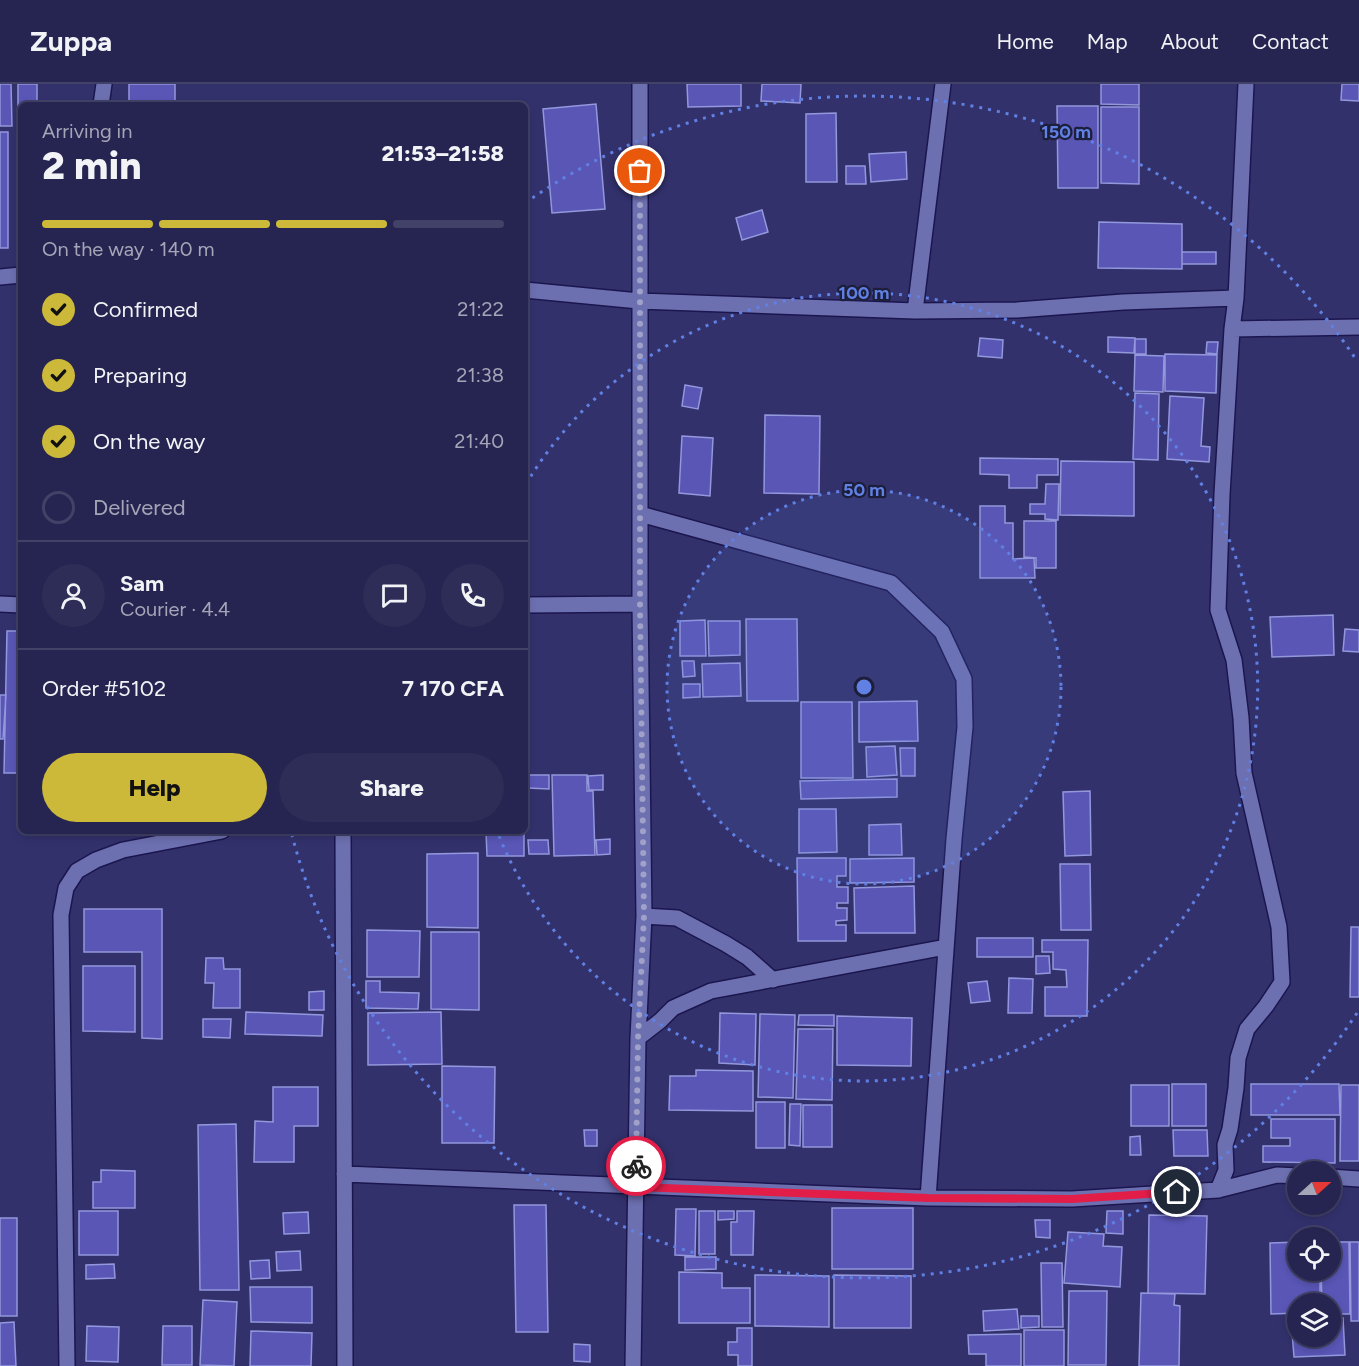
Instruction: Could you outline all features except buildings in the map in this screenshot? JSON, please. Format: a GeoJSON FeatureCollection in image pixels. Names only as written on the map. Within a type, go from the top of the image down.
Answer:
{"type":"FeatureCollection","features":[{"type":"Feature","properties":{"kind":"street"},"geometry":{"type":"LineString","coordinates":[[101,102],[104,84]]}},
{"type":"Feature","properties":{"kind":"street"},"geometry":{"type":"LineString","coordinates":[[633,1366],[638,1038],[644,916],[640,604],[640,84]]}},
{"type":"Feature","properties":{"kind":"street"},"geometry":{"type":"LineString","coordinates":[[915,311],[943,84]]}},
{"type":"Feature","properties":{"kind":"street"},"geometry":{"type":"LineString","coordinates":[[1218,1190],[1226,1170],[1225,1145],[1230,1129],[1238,1058],[1247,1029],[1282,982],[1279,927],[1244,773],[1241,718],[1234,660],[1218,610],[1222,494],[1236,298],[1246,84]]}},
{"type":"Feature","properties":{"kind":"street"},"geometry":{"type":"LineString","coordinates":[[0,277],[18,275]]}},
{"type":"Feature","properties":{"kind":"street"},"geometry":{"type":"LineString","coordinates":[[528,290],[639,301],[915,311],[1017,310],[1123,302],[1236,298]]}},
{"type":"Feature","properties":{"kind":"street"},"geometry":{"type":"LineString","coordinates":[[1232,329],[1359,327]]}},
{"type":"Feature","properties":{"kind":"street"},"geometry":{"type":"LineString","coordinates":[[640,514],[891,583],[942,632],[964,679],[965,727],[954,839],[928,1198]]}},
{"type":"Feature","properties":{"kind":"street"},"geometry":{"type":"LineString","coordinates":[[0,604],[18,605]]}},
{"type":"Feature","properties":{"kind":"street"},"geometry":{"type":"LineString","coordinates":[[528,605],[640,604]]}},
{"type":"Feature","properties":{"kind":"street"},"geometry":{"type":"LineString","coordinates":[[67,1366],[62,927],[66,888],[77,871],[96,860],[123,850],[206,834]]}},
{"type":"Feature","properties":{"kind":"street"},"geometry":{"type":"LineString","coordinates":[[343,834],[345,1366]]}},
{"type":"Feature","properties":{"kind":"street"},"geometry":{"type":"LineString","coordinates":[[644,916],[677,918],[747,957],[773,980]]}},
{"type":"Feature","properties":{"kind":"street"},"geometry":{"type":"LineString","coordinates":[[638,1038],[673,1008],[711,992],[946,947]]}},
{"type":"Feature","properties":{"kind":"street"},"geometry":{"type":"LineString","coordinates":[[344,1174],[928,1198],[1072,1199],[1218,1190],[1277,1175],[1287,1175]]}},
{"type":"Feature","properties":{"kind":"street"},"geometry":{"type":"LineString","coordinates":[[1341,1178],[1359,1179]]}},
{"type":"Feature","properties":{"kind":"way so far"},"geometry":{"type":"LineString","coordinates":[[636,1166],[638,1038],[644,916],[640,604],[640,171]]}},
{"type":"Feature","properties":{"kind":"route"},"geometry":{"type":"LineString","coordinates":[[636,1166],[636,1187],[928,1198],[1072,1199],[1177,1192]]}}]}
